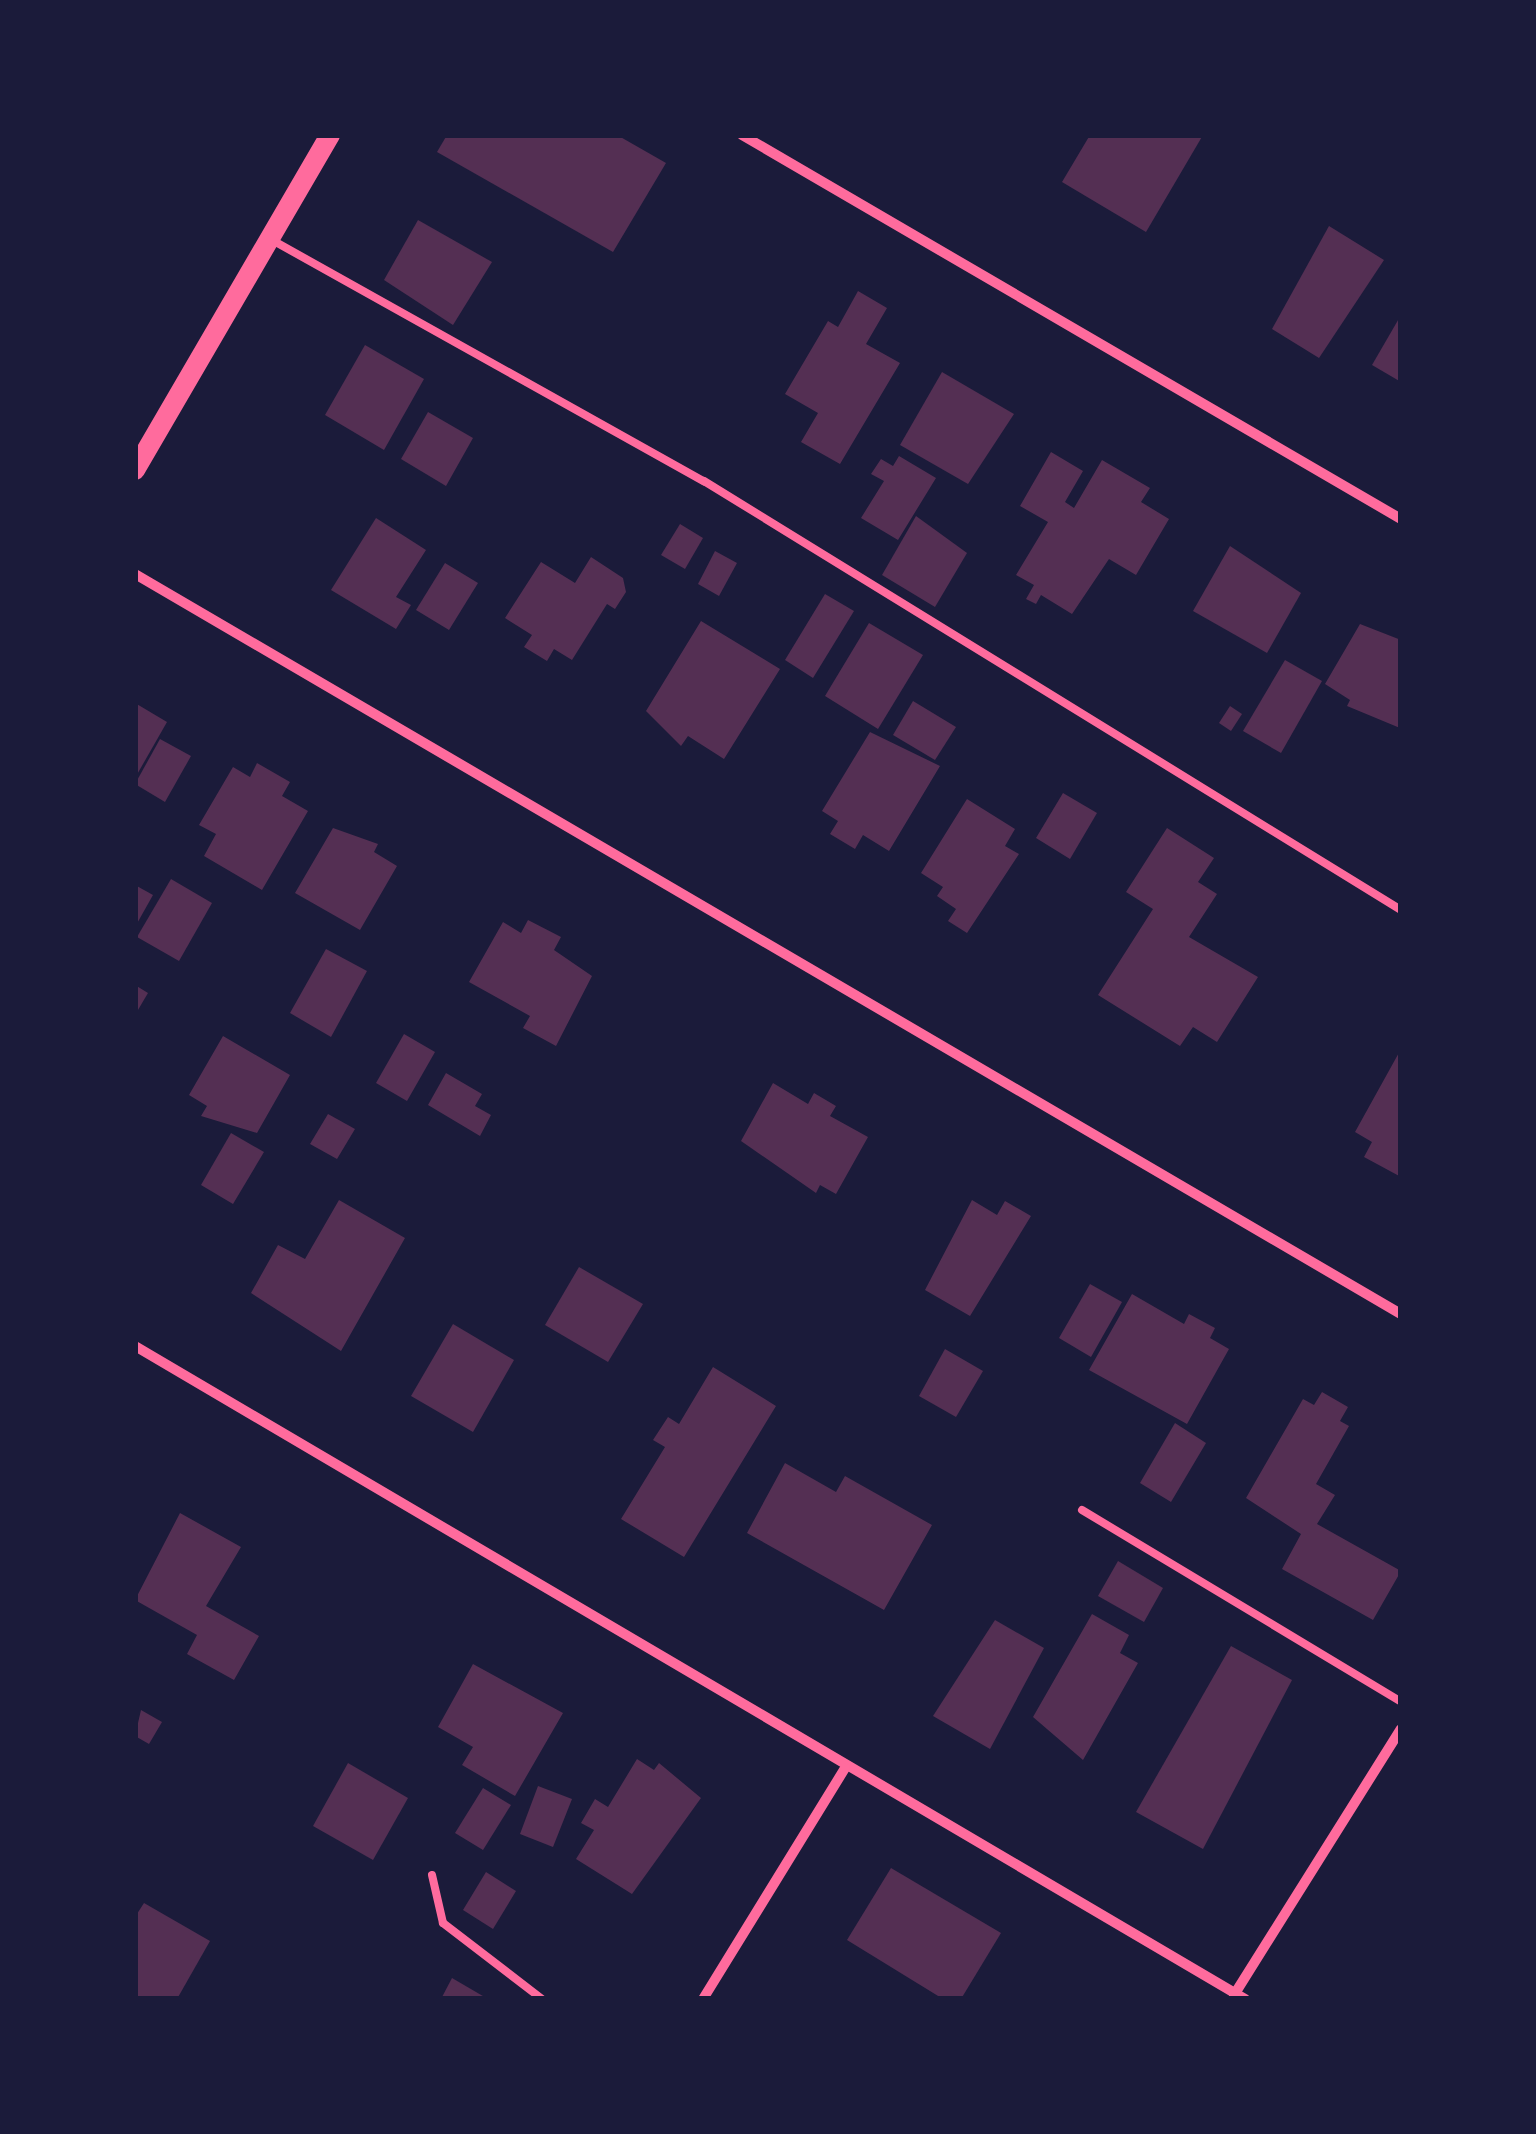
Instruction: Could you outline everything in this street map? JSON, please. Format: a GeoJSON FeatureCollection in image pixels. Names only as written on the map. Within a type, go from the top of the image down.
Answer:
{"type":"FeatureCollection","features":[{"type":"Feature","properties":{"kind":"main road"},"geometry":{"type":"LineString","coordinates":[[135,470],[330,135]]}},
{"type":"Feature","properties":{"kind":"street"},"geometry":{"type":"LineString","coordinates":[[742,135],[1401,519]]}},
{"type":"Feature","properties":{"kind":"street"},"geometry":{"type":"LineString","coordinates":[[135,574],[1401,1314]]}},
{"type":"Feature","properties":{"kind":"street"},"geometry":{"type":"LineString","coordinates":[[135,1346],[1238,1997],[1401,1729]]}},
{"type":"Feature","properties":{"kind":"street"},"geometry":{"type":"LineString","coordinates":[[703,1999],[845,1768]]}},
{"type":"Feature","properties":{"kind":"lane"},"geometry":{"type":"LineString","coordinates":[[272,240],[704,481],[1401,910]]}},
{"type":"Feature","properties":{"kind":"lane"},"geometry":{"type":"LineString","coordinates":[[1082,1510],[1401,1702]]}},
{"type":"Feature","properties":{"kind":"lane"},"geometry":{"type":"LineString","coordinates":[[432,1874],[442,1923],[542,1999]]}},
{"type":"Feature","properties":{"kind":"building"},"geometry":{"type":"Polygon","coordinates":[[[447,135],[617,135],[666,163],[613,252],[437,152],[447,135]]]}},
{"type":"Feature","properties":{"kind":"building"},"geometry":{"type":"Polygon","coordinates":[[[1090,135],[1203,135],[1146,232],[1062,182],[1090,135]]]}},
{"type":"Feature","properties":{"kind":"building"},"geometry":{"type":"Polygon","coordinates":[[[418,220],[492,262],[453,325],[384,280],[418,220]]]}},
{"type":"Feature","properties":{"kind":"building"},"geometry":{"type":"Polygon","coordinates":[[[1329,226],[1384,260],[1319,358],[1272,329],[1329,226]]]}},
{"type":"Feature","properties":{"kind":"building"},"geometry":{"type":"Polygon","coordinates":[[[858,291],[887,308],[866,344],[900,363],[840,464],[801,442],[818,413],[785,394],[828,321],[838,327],[858,291]]]}},
{"type":"Feature","properties":{"kind":"building"},"geometry":{"type":"Polygon","coordinates":[[[1401,315],[1401,382],[1372,365],[1401,315]]]}},
{"type":"Feature","properties":{"kind":"building"},"geometry":{"type":"Polygon","coordinates":[[[365,345],[424,379],[384,450],[325,415],[365,345]]]}},
{"type":"Feature","properties":{"kind":"building"},"geometry":{"type":"Polygon","coordinates":[[[942,372],[1014,414],[968,484],[900,445],[942,372]]]}},
{"type":"Feature","properties":{"kind":"building"},"geometry":{"type":"Polygon","coordinates":[[[428,412],[473,438],[446,486],[401,459],[428,412]]]}},
{"type":"Feature","properties":{"kind":"building"},"geometry":{"type":"Polygon","coordinates":[[[1051,452],[1083,471],[1065,502],[1074,508],[1102,460],[1150,488],[1141,502],[1169,519],[1136,575],[1109,559],[1072,614],[1041,595],[1036,604],[1026,599],[1034,585],[1016,575],[1048,522],[1020,506],[1051,452]]]}},
{"type":"Feature","properties":{"kind":"building"},"geometry":{"type":"Polygon","coordinates":[[[899,456],[936,478],[898,540],[861,518],[884,481],[871,474],[881,459],[893,466],[899,456]]]}},
{"type":"Feature","properties":{"kind":"building"},"geometry":{"type":"Polygon","coordinates":[[[916,516],[967,553],[935,607],[882,575],[916,516]]]}},
{"type":"Feature","properties":{"kind":"building"},"geometry":{"type":"Polygon","coordinates":[[[376,518],[426,550],[396,597],[411,605],[396,629],[331,590],[376,518]]]}},
{"type":"Feature","properties":{"kind":"building"},"geometry":{"type":"Polygon","coordinates":[[[680,524],[703,538],[685,569],[661,555],[680,524]]]}},
{"type":"Feature","properties":{"kind":"building"},"geometry":{"type":"Polygon","coordinates":[[[1230,546],[1301,593],[1267,653],[1193,611],[1230,546]]]}},
{"type":"Feature","properties":{"kind":"building"},"geometry":{"type":"Polygon","coordinates":[[[715,551],[737,563],[719,596],[698,584],[715,551]]]}},
{"type":"Feature","properties":{"kind":"building"},"geometry":{"type":"Polygon","coordinates":[[[591,557],[623,578],[626,592],[615,609],[607,604],[572,660],[554,649],[547,661],[524,647],[532,635],[505,618],[541,562],[575,583],[591,557]]]}},
{"type":"Feature","properties":{"kind":"building"},"geometry":{"type":"Polygon","coordinates":[[[445,563],[478,583],[449,630],[416,610],[445,563]]]}},
{"type":"Feature","properties":{"kind":"building"},"geometry":{"type":"Polygon","coordinates":[[[825,594],[854,611],[813,678],[785,660],[825,594]]]}},
{"type":"Feature","properties":{"kind":"building"},"geometry":{"type":"Polygon","coordinates":[[[701,621],[780,669],[724,759],[688,736],[681,746],[646,711],[701,621]]]}},
{"type":"Feature","properties":{"kind":"building"},"geometry":{"type":"Polygon","coordinates":[[[869,623],[923,655],[878,729],[825,696],[869,623]]]}},
{"type":"Feature","properties":{"kind":"building"},"geometry":{"type":"Polygon","coordinates":[[[1360,624],[1401,640],[1400,728],[1347,706],[1350,700],[1325,684],[1360,624]]]}},
{"type":"Feature","properties":{"kind":"building"},"geometry":{"type":"Polygon","coordinates":[[[1285,660],[1322,681],[1281,753],[1243,731],[1285,660]]]}},
{"type":"Feature","properties":{"kind":"building"},"geometry":{"type":"Polygon","coordinates":[[[913,701],[956,727],[935,760],[893,735],[913,701]]]}},
{"type":"Feature","properties":{"kind":"building"},"geometry":{"type":"Polygon","coordinates":[[[135,703],[167,722],[135,778],[135,703]]]}},
{"type":"Feature","properties":{"kind":"building"},"geometry":{"type":"Polygon","coordinates":[[[1230,706],[1242,714],[1231,731],[1219,723],[1230,706]]]}},
{"type":"Feature","properties":{"kind":"building"},"geometry":{"type":"Polygon","coordinates":[[[870,732],[940,766],[889,851],[863,835],[855,849],[830,834],[838,821],[822,811],[870,732]]]}},
{"type":"Feature","properties":{"kind":"building"},"geometry":{"type":"Polygon","coordinates":[[[160,739],[191,756],[165,802],[135,784],[160,739]]]}},
{"type":"Feature","properties":{"kind":"building"},"geometry":{"type":"Polygon","coordinates":[[[257,763],[290,782],[282,796],[308,811],[262,890],[204,856],[216,834],[199,825],[233,767],[250,777],[257,763]]]}},
{"type":"Feature","properties":{"kind":"building"},"geometry":{"type":"Polygon","coordinates":[[[1063,793],[1097,813],[1070,859],[1036,838],[1063,793]]]}},
{"type":"Feature","properties":{"kind":"building"},"geometry":{"type":"Polygon","coordinates":[[[967,799],[1015,829],[1005,846],[1019,854],[967,933],[948,921],[956,909],[937,896],[943,887],[921,873],[967,799]]]}},
{"type":"Feature","properties":{"kind":"building"},"geometry":{"type":"Polygon","coordinates":[[[333,828],[378,844],[374,852],[397,866],[360,930],[295,893],[333,828]]]}},
{"type":"Feature","properties":{"kind":"building"},"geometry":{"type":"Polygon","coordinates":[[[1167,828],[1214,858],[1198,882],[1217,894],[1189,937],[1258,977],[1217,1042],[1193,1027],[1180,1046],[1098,995],[1153,909],[1126,892],[1167,828]]]}},
{"type":"Feature","properties":{"kind":"building"},"geometry":{"type":"Polygon","coordinates":[[[171,879],[212,903],[179,961],[137,937],[171,879]]]}},
{"type":"Feature","properties":{"kind":"building"},"geometry":{"type":"Polygon","coordinates":[[[135,885],[153,895],[135,927],[135,885]]]}},
{"type":"Feature","properties":{"kind":"building"},"geometry":{"type":"Polygon","coordinates":[[[528,920],[561,937],[554,950],[592,976],[556,1046],[523,1028],[530,1016],[469,982],[503,922],[521,933],[528,920]]]}},
{"type":"Feature","properties":{"kind":"building"},"geometry":{"type":"Polygon","coordinates":[[[326,949],[367,971],[331,1037],[290,1013],[326,949]]]}},
{"type":"Feature","properties":{"kind":"building"},"geometry":{"type":"Polygon","coordinates":[[[135,985],[148,993],[135,1015],[135,985]]]}},
{"type":"Feature","properties":{"kind":"building"},"geometry":{"type":"Polygon","coordinates":[[[404,1034],[435,1052],[407,1101],[376,1083],[404,1034]]]}},
{"type":"Feature","properties":{"kind":"building"},"geometry":{"type":"Polygon","coordinates":[[[223,1036],[290,1075],[257,1133],[201,1116],[207,1106],[189,1095],[223,1036]]]}},
{"type":"Feature","properties":{"kind":"building"},"geometry":{"type":"Polygon","coordinates":[[[1401,1049],[1401,1177],[1364,1157],[1372,1142],[1355,1132],[1401,1049]]]}},
{"type":"Feature","properties":{"kind":"building"},"geometry":{"type":"Polygon","coordinates":[[[446,1073],[482,1094],[475,1106],[491,1115],[480,1136],[428,1105],[446,1073]]]}},
{"type":"Feature","properties":{"kind":"building"},"geometry":{"type":"Polygon","coordinates":[[[773,1083],[808,1104],[814,1093],[836,1106],[830,1116],[868,1137],[836,1194],[820,1185],[816,1193],[741,1141],[773,1083]]]}},
{"type":"Feature","properties":{"kind":"building"},"geometry":{"type":"Polygon","coordinates":[[[328,1114],[355,1129],[337,1159],[310,1144],[328,1114]]]}},
{"type":"Feature","properties":{"kind":"building"},"geometry":{"type":"Polygon","coordinates":[[[231,1133],[264,1152],[233,1204],[201,1185],[231,1133]]]}},
{"type":"Feature","properties":{"kind":"building"},"geometry":{"type":"Polygon","coordinates":[[[339,1200],[405,1238],[341,1351],[251,1293],[278,1245],[305,1259],[339,1200]]]}},
{"type":"Feature","properties":{"kind":"building"},"geometry":{"type":"Polygon","coordinates":[[[972,1200],[997,1215],[1005,1201],[1031,1216],[970,1316],[925,1290],[972,1200]]]}},
{"type":"Feature","properties":{"kind":"building"},"geometry":{"type":"Polygon","coordinates":[[[579,1267],[643,1304],[608,1362],[545,1325],[579,1267]]]}},
{"type":"Feature","properties":{"kind":"building"},"geometry":{"type":"Polygon","coordinates":[[[1090,1284],[1122,1302],[1091,1357],[1059,1338],[1090,1284]]]}},
{"type":"Feature","properties":{"kind":"building"},"geometry":{"type":"Polygon","coordinates":[[[1132,1294],[1184,1324],[1189,1314],[1215,1328],[1210,1338],[1229,1349],[1187,1424],[1089,1370],[1132,1294]]]}},
{"type":"Feature","properties":{"kind":"building"},"geometry":{"type":"Polygon","coordinates":[[[453,1324],[514,1360],[473,1432],[411,1396],[453,1324]]]}},
{"type":"Feature","properties":{"kind":"building"},"geometry":{"type":"Polygon","coordinates":[[[945,1349],[983,1371],[956,1417],[919,1396],[945,1349]]]}},
{"type":"Feature","properties":{"kind":"building"},"geometry":{"type":"Polygon","coordinates":[[[713,1367],[776,1406],[684,1557],[621,1519],[665,1447],[653,1440],[668,1417],[679,1424],[713,1367]]]}},
{"type":"Feature","properties":{"kind":"building"},"geometry":{"type":"Polygon","coordinates":[[[1322,1392],[1348,1407],[1340,1421],[1349,1426],[1316,1484],[1335,1495],[1317,1524],[1401,1571],[1373,1620],[1282,1569],[1301,1534],[1246,1498],[1303,1399],[1314,1405],[1322,1392]]]}},
{"type":"Feature","properties":{"kind":"building"},"geometry":{"type":"Polygon","coordinates":[[[1175,1423],[1206,1443],[1171,1502],[1140,1483],[1175,1423]]]}},
{"type":"Feature","properties":{"kind":"building"},"geometry":{"type":"Polygon","coordinates":[[[785,1463],[836,1492],[845,1476],[932,1525],[884,1610],[747,1533],[785,1463]]]}},
{"type":"Feature","properties":{"kind":"building"},"geometry":{"type":"Polygon","coordinates":[[[180,1513],[241,1547],[206,1606],[259,1636],[234,1680],[187,1654],[197,1635],[135,1600],[180,1513]]]}},
{"type":"Feature","properties":{"kind":"building"},"geometry":{"type":"Polygon","coordinates":[[[1118,1561],[1163,1588],[1144,1622],[1098,1596],[1118,1561]]]}},
{"type":"Feature","properties":{"kind":"building"},"geometry":{"type":"Polygon","coordinates":[[[1092,1614],[1129,1635],[1120,1653],[1138,1663],[1083,1760],[1033,1717],[1092,1614]]]}},
{"type":"Feature","properties":{"kind":"building"},"geometry":{"type":"Polygon","coordinates":[[[995,1620],[1044,1648],[990,1749],[933,1716],[995,1620]]]}},
{"type":"Feature","properties":{"kind":"building"},"geometry":{"type":"Polygon","coordinates":[[[1231,1646],[1292,1680],[1203,1849],[1136,1812],[1231,1646]]]}},
{"type":"Feature","properties":{"kind":"building"},"geometry":{"type":"Polygon","coordinates":[[[473,1664],[563,1713],[515,1796],[462,1765],[473,1747],[438,1727],[473,1664]]]}},
{"type":"Feature","properties":{"kind":"building"},"geometry":{"type":"Polygon","coordinates":[[[141,1710],[162,1722],[149,1744],[135,1736],[141,1710]]]}},
{"type":"Feature","properties":{"kind":"building"},"geometry":{"type":"Polygon","coordinates":[[[637,1759],[654,1770],[659,1763],[701,1798],[632,1894],[576,1859],[594,1830],[581,1823],[595,1799],[608,1807],[637,1759]]]}},
{"type":"Feature","properties":{"kind":"building"},"geometry":{"type":"Polygon","coordinates":[[[348,1763],[408,1798],[373,1860],[313,1826],[348,1763]]]}},
{"type":"Feature","properties":{"kind":"building"},"geometry":{"type":"Polygon","coordinates":[[[538,1786],[572,1799],[553,1847],[520,1834],[538,1786]]]}},
{"type":"Feature","properties":{"kind":"building"},"geometry":{"type":"Polygon","coordinates":[[[483,1788],[511,1805],[483,1850],[455,1833],[483,1788]]]}},
{"type":"Feature","properties":{"kind":"building"},"geometry":{"type":"Polygon","coordinates":[[[891,1868],[1001,1933],[961,1999],[943,1999],[847,1940],[891,1868]]]}},
{"type":"Feature","properties":{"kind":"building"},"geometry":{"type":"Polygon","coordinates":[[[486,1872],[516,1891],[493,1929],[463,1910],[486,1872]]]}},
{"type":"Feature","properties":{"kind":"building"},"geometry":{"type":"Polygon","coordinates":[[[144,1903],[210,1941],[177,1999],[135,1999],[135,1917],[144,1903]]]}},
{"type":"Feature","properties":{"kind":"building"},"geometry":{"type":"Polygon","coordinates":[[[452,1978],[488,1999],[441,1999],[452,1978]]]}}]}
